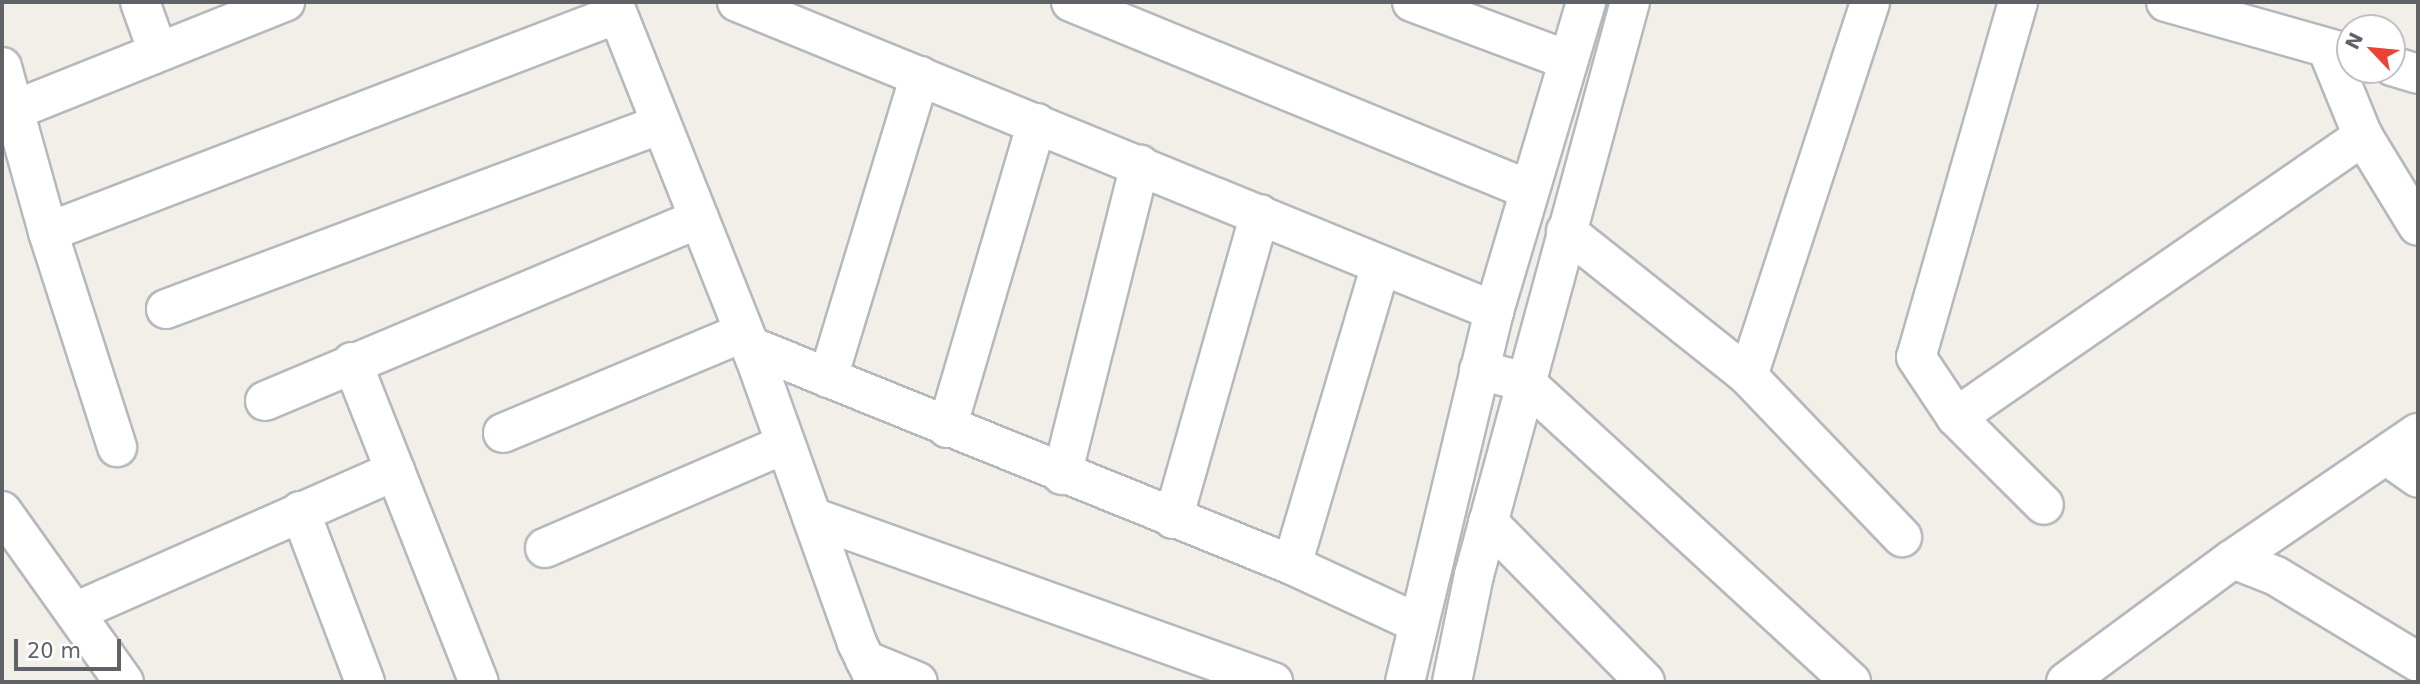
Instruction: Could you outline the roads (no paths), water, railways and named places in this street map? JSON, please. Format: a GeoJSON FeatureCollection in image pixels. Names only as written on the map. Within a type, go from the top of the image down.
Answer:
{"type":"FeatureCollection","features":[{"type":"Feature","properties":{"kind":"street"},"geometry":{"type":"LineString","coordinates":[[140,2],[158,52]]}},
{"type":"Feature","properties":{"kind":"street"},"geometry":{"type":"LineString","coordinates":[[8,112],[285,2]]}},
{"type":"Feature","properties":{"kind":"street"},"geometry":{"type":"LineString","coordinates":[[737,2],[1494,311]]}},
{"type":"Feature","properties":{"kind":"street"},"geometry":{"type":"LineString","coordinates":[[1071,2],[1528,189]]}},
{"type":"Feature","properties":{"kind":"street"},"geometry":{"type":"LineString","coordinates":[[1412,2],[1567,60]]}},
{"type":"Feature","properties":{"kind":"street"},"geometry":{"type":"LineString","coordinates":[[1405,682],[1494,311],[1528,189],[1586,2]]}},
{"type":"Feature","properties":{"kind":"street"},"geometry":{"type":"LineString","coordinates":[[1452,682],[1488,522],[1630,2]]}},
{"type":"Feature","properties":{"kind":"street"},"geometry":{"type":"LineString","coordinates":[[1748,376],[1870,2]]}},
{"type":"Feature","properties":{"kind":"street"},"geometry":{"type":"LineString","coordinates":[[2018,2],[1916,357],[1956,417],[2044,505]]}},
{"type":"Feature","properties":{"kind":"street"},"geometry":{"type":"LineString","coordinates":[[2166,2],[2336,50]]}},
{"type":"Feature","properties":{"kind":"street"},"geometry":{"type":"LineString","coordinates":[[48,232],[615,8],[747,339],[870,671],[918,682]]}},
{"type":"Feature","properties":{"kind":"street"},"geometry":{"type":"LineString","coordinates":[[2,67],[8,112],[117,447]]}},
{"type":"Feature","properties":{"kind":"street"},"geometry":{"type":"LineString","coordinates":[[828,378],[920,76]]}},
{"type":"Feature","properties":{"kind":"street"},"geometry":{"type":"LineString","coordinates":[[2348,84],[2363,136],[2404,209],[2418,226]]}},
{"type":"Feature","properties":{"kind":"street"},"geometry":{"type":"LineString","coordinates":[[947,428],[1037,123]]}},
{"type":"Feature","properties":{"kind":"street"},"geometry":{"type":"LineString","coordinates":[[166,309],[661,124]]}},
{"type":"Feature","properties":{"kind":"street"},"geometry":{"type":"LineString","coordinates":[[1956,417],[2363,136]]}},
{"type":"Feature","properties":{"kind":"street"},"geometry":{"type":"LineString","coordinates":[[1062,475],[1140,165]]}},
{"type":"Feature","properties":{"kind":"street"},"geometry":{"type":"LineString","coordinates":[[1173,519],[1260,214]]}},
{"type":"Feature","properties":{"kind":"street"},"geometry":{"type":"LineString","coordinates":[[264,401],[699,219]]}},
{"type":"Feature","properties":{"kind":"street"},"geometry":{"type":"LineString","coordinates":[[1566,231],[1748,376],[1902,537]]}},
{"type":"Feature","properties":{"kind":"street"},"geometry":{"type":"LineString","coordinates":[[1292,565],[1381,264]]}},
{"type":"Feature","properties":{"kind":"street"},"geometry":{"type":"LineString","coordinates":[[503,433],[747,339],[828,378],[947,428],[1292,565],[1417,623]]}},
{"type":"Feature","properties":{"kind":"street"},"geometry":{"type":"LineString","coordinates":[[352,362],[479,682]]}},
{"type":"Feature","properties":{"kind":"street"},"geometry":{"type":"LineString","coordinates":[[1479,370],[1525,382],[1851,682]]}},
{"type":"Feature","properties":{"kind":"street"},"geometry":{"type":"LineString","coordinates":[[2066,682],[2233,559],[2418,433]]}},
{"type":"Feature","properties":{"kind":"street"},"geometry":{"type":"LineString","coordinates":[[545,548],[785,444]]}},
{"type":"Feature","properties":{"kind":"street"},"geometry":{"type":"LineString","coordinates":[[2387,456],[2418,478]]}},
{"type":"Feature","properties":{"kind":"street"},"geometry":{"type":"LineString","coordinates":[[75,612],[396,471]]}},
{"type":"Feature","properties":{"kind":"street"},"geometry":{"type":"LineString","coordinates":[[2,511],[124,682]]}},
{"type":"Feature","properties":{"kind":"street"},"geometry":{"type":"LineString","coordinates":[[300,511],[365,682]]}},
{"type":"Feature","properties":{"kind":"street"},"geometry":{"type":"LineString","coordinates":[[811,517],[1273,682]]}},
{"type":"Feature","properties":{"kind":"street"},"geometry":{"type":"LineString","coordinates":[[1488,522],[1645,682]]}},
{"type":"Feature","properties":{"kind":"street"},"geometry":{"type":"LineString","coordinates":[[2233,559],[2276,576],[2418,662]]}}]}
